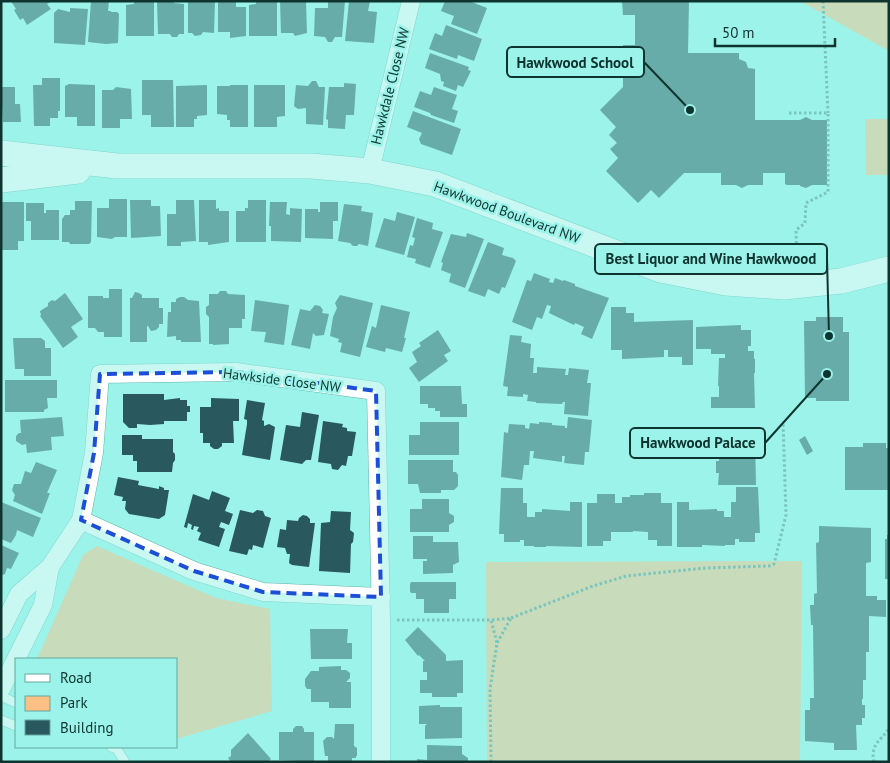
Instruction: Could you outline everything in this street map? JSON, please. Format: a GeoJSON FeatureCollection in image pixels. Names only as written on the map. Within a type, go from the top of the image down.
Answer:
{"type":"FeatureCollection","features":[{"type":"Feature","properties":{"kind":"street","name":"Hawkdale Close NW"},"geometry":{"type":"LineString","coordinates":[[370,171],[411,1]]}},
{"type":"Feature","properties":{"kind":"street","name":"Hawkwood Boulevard NW"},"geometry":{"type":"LineString","coordinates":[[1,153],[118,166],[310,166],[370,171],[435,184],[661,270],[726,283],[784,287],[841,281],[889,268]]}},
{"type":"Feature","properties":{"kind":"street","name":"Hawkwood Boulevard NW"},"geometry":{"type":"LineString","coordinates":[[1,180],[118,166]]}},
{"type":"Feature","properties":{"kind":"street","name":"Hawkside Close NW"},"geometry":{"type":"LineString","coordinates":[[1,630],[20,594],[50,567],[82,520],[94,454],[100,374],[236,372],[376,391],[381,597],[381,762]]}},
{"type":"Feature","properties":{"kind":"street"},"geometry":{"type":"LineString","coordinates":[[82,520],[194,571],[263,592],[381,597]]}},
{"type":"Feature","properties":{"kind":"street","name":"Hawkside Close NW"},"geometry":{"type":"LineString","coordinates":[[16,658],[43,605],[50,567]]}},
{"type":"Feature","properties":{"kind":"street","name":"Hawkside Close NW"},"geometry":{"type":"LineString","coordinates":[[1,689],[15,661]]}},
{"type":"Feature","properties":{"kind":"lane"},"geometry":{"type":"LineString","coordinates":[[1,696],[15,703]]}},
{"type":"Feature","properties":{"kind":"lane"},"geometry":{"type":"LineString","coordinates":[[1,720],[15,726]]}},
{"type":"Feature","properties":{"kind":"lane"},"geometry":{"type":"LineString","coordinates":[[116,748],[125,762]]}},
{"type":"Feature","properties":{"kind":"path"},"geometry":{"type":"LineString","coordinates":[[799,268],[797,265],[796,230],[805,224],[806,203],[828,192],[828,113],[823,1]]}},
{"type":"Feature","properties":{"kind":"path"},"geometry":{"type":"LineString","coordinates":[[789,113],[828,113]]}},
{"type":"Feature","properties":{"kind":"path"},"geometry":{"type":"LineString","coordinates":[[392,620],[491,620],[511,618],[593,586],[626,576],[706,568],[769,566],[774,564],[786,515],[783,421]]}},
{"type":"Feature","properties":{"kind":"path"},"geometry":{"type":"LineString","coordinates":[[491,762],[490,689],[498,644],[511,618]]}},
{"type":"Feature","properties":{"kind":"path"},"geometry":{"type":"LineString","coordinates":[[491,620],[498,644]]}},
{"type":"Feature","properties":{"kind":"path"},"geometry":{"type":"LineString","coordinates":[[874,762],[872,753],[877,743],[889,729]]}},
{"type":"Feature","properties":{"kind":"highlighted area"},"geometry":{"type":"Polygon","coordinates":[[[236,372],[376,391],[381,597],[263,592],[194,571],[81,520],[94,453],[100,374],[236,372]]]}},
{"type":"Feature","properties":{"kind":"green space"},"geometry":{"type":"Polygon","coordinates":[[[800,1],[889,1],[889,51],[800,1]]]}},
{"type":"Feature","properties":{"kind":"green space"},"geometry":{"type":"Polygon","coordinates":[[[865,119],[889,119],[889,175],[866,175],[865,119]]]}},
{"type":"Feature","properties":{"kind":"green space"},"geometry":{"type":"Polygon","coordinates":[[[97,546],[216,598],[270,609],[272,711],[178,738],[178,658],[37,658],[83,555],[97,546]]]}},
{"type":"Feature","properties":{"kind":"green space"},"geometry":{"type":"Polygon","coordinates":[[[802,561],[800,762],[487,762],[486,562],[802,561]]]}},
{"type":"Feature","properties":{"kind":"building"},"geometry":{"type":"Polygon","coordinates":[[[11,1],[52,1],[47,4],[51,9],[27,25],[23,18],[20,20],[11,1]]]}},
{"type":"Feature","properties":{"kind":"building"},"geometry":{"type":"Polygon","coordinates":[[[91,1],[109,1],[108,11],[119,14],[118,43],[88,42],[91,1]]]}},
{"type":"Feature","properties":{"kind":"building"},"geometry":{"type":"Polygon","coordinates":[[[134,1],[154,1],[154,36],[126,36],[126,5],[134,4],[134,1]]]}},
{"type":"Feature","properties":{"kind":"building"},"geometry":{"type":"Polygon","coordinates":[[[157,1],[174,1],[174,3],[184,4],[184,34],[172,37],[170,34],[158,34],[157,1]]]}},
{"type":"Feature","properties":{"kind":"building"},"geometry":{"type":"Polygon","coordinates":[[[215,1],[214,33],[203,32],[201,35],[195,36],[192,33],[188,33],[188,2],[215,1]]]}},
{"type":"Feature","properties":{"kind":"building"},"geometry":{"type":"Polygon","coordinates":[[[218,1],[236,1],[236,7],[246,7],[246,36],[230,38],[230,32],[218,32],[218,1]]]}},
{"type":"Feature","properties":{"kind":"building"},"geometry":{"type":"Polygon","coordinates":[[[256,1],[277,1],[277,36],[249,36],[249,5],[256,4],[256,1]]]}},
{"type":"Feature","properties":{"kind":"building"},"geometry":{"type":"Polygon","coordinates":[[[280,1],[306,2],[307,33],[295,36],[293,33],[281,33],[280,1]]]}},
{"type":"Feature","properties":{"kind":"building"},"geometry":{"type":"Polygon","coordinates":[[[328,1],[345,1],[342,37],[335,37],[332,42],[328,42],[325,37],[314,36],[315,8],[328,8],[328,1]]]}},
{"type":"Feature","properties":{"kind":"building"},"geometry":{"type":"Polygon","coordinates":[[[349,1],[370,1],[368,11],[377,12],[374,43],[345,41],[349,1]]]}},
{"type":"Feature","properties":{"kind":"building"},"geometry":{"type":"Polygon","coordinates":[[[445,1],[469,1],[487,8],[477,34],[451,24],[454,16],[441,11],[445,1]]]}},
{"type":"Feature","properties":{"kind":"building"},"geometry":{"type":"Polygon","coordinates":[[[622,1],[689,1],[688,53],[739,53],[739,59],[746,62],[748,68],[755,69],[755,120],[800,120],[806,117],[812,120],[827,120],[827,185],[812,185],[806,188],[800,185],[787,185],[785,184],[785,173],[763,173],[763,185],[748,185],[742,188],[736,185],[721,185],[721,173],[684,173],[659,198],[651,190],[638,203],[606,171],[618,158],[610,149],[617,143],[609,135],[616,127],[600,110],[623,87],[623,72],[620,66],[623,61],[623,45],[635,45],[635,15],[623,15],[622,1]]]}},
{"type":"Feature","properties":{"kind":"building"},"geometry":{"type":"Polygon","coordinates":[[[70,8],[88,9],[85,45],[54,43],[54,13],[58,9],[70,12],[70,8]]]}},
{"type":"Feature","properties":{"kind":"building"},"geometry":{"type":"Polygon","coordinates":[[[446,25],[482,39],[474,61],[458,55],[457,59],[429,49],[435,33],[442,36],[446,25]]]}},
{"type":"Feature","properties":{"kind":"building"},"geometry":{"type":"Polygon","coordinates":[[[430,53],[469,67],[468,70],[471,71],[463,87],[458,85],[456,91],[443,86],[444,82],[441,81],[440,74],[425,68],[430,53]]]}},
{"type":"Feature","properties":{"kind":"building"},"geometry":{"type":"Polygon","coordinates":[[[42,78],[60,78],[60,111],[58,111],[58,118],[50,118],[50,126],[34,126],[33,85],[42,85],[42,78]]]}},
{"type":"Feature","properties":{"kind":"building"},"geometry":{"type":"Polygon","coordinates":[[[142,80],[173,80],[174,127],[151,127],[151,115],[142,115],[142,80]]]}},
{"type":"Feature","properties":{"kind":"building"},"geometry":{"type":"Polygon","coordinates":[[[312,81],[316,81],[319,87],[325,87],[323,125],[306,124],[306,108],[298,109],[294,106],[296,85],[308,86],[312,81]]]}},
{"type":"Feature","properties":{"kind":"building"},"geometry":{"type":"Polygon","coordinates":[[[344,83],[356,84],[354,115],[346,115],[345,129],[328,128],[328,120],[326,119],[329,87],[344,87],[344,83]]]}},
{"type":"Feature","properties":{"kind":"building"},"geometry":{"type":"Polygon","coordinates":[[[69,84],[95,85],[95,126],[77,126],[77,117],[65,117],[65,86],[69,84]]]}},
{"type":"Feature","properties":{"kind":"building"},"geometry":{"type":"Polygon","coordinates":[[[207,85],[207,115],[197,116],[197,119],[194,119],[194,127],[176,127],[176,86],[207,85]]]}},
{"type":"Feature","properties":{"kind":"building"},"geometry":{"type":"Polygon","coordinates":[[[248,85],[248,127],[230,127],[230,120],[227,120],[227,115],[217,114],[217,86],[248,85]]]}},
{"type":"Feature","properties":{"kind":"building"},"geometry":{"type":"Polygon","coordinates":[[[254,85],[285,85],[285,116],[277,117],[277,127],[254,127],[254,85]]]}},
{"type":"Feature","properties":{"kind":"building"},"geometry":{"type":"Polygon","coordinates":[[[1,87],[15,87],[15,104],[20,104],[21,122],[3,122],[1,87]]]}},
{"type":"Feature","properties":{"kind":"building"},"geometry":{"type":"Polygon","coordinates":[[[116,87],[131,89],[132,119],[120,119],[120,128],[102,128],[102,90],[113,90],[116,87]]]}},
{"type":"Feature","properties":{"kind":"building"},"geometry":{"type":"Polygon","coordinates":[[[434,87],[457,95],[452,109],[458,111],[454,123],[414,107],[420,91],[431,95],[434,87]]]}},
{"type":"Feature","properties":{"kind":"building"},"geometry":{"type":"Polygon","coordinates":[[[413,111],[461,129],[452,155],[421,144],[419,139],[422,133],[407,127],[413,111]]]}},
{"type":"Feature","properties":{"kind":"building"},"geometry":{"type":"Polygon","coordinates":[[[109,199],[127,199],[127,237],[115,237],[112,239],[97,237],[97,208],[109,208],[109,199]]]}},
{"type":"Feature","properties":{"kind":"building"},"geometry":{"type":"Polygon","coordinates":[[[130,200],[151,200],[151,206],[160,206],[161,236],[131,238],[130,200]]]}},
{"type":"Feature","properties":{"kind":"building"},"geometry":{"type":"Polygon","coordinates":[[[176,200],[194,200],[196,241],[181,242],[181,246],[167,246],[167,214],[176,214],[176,200]]]}},
{"type":"Feature","properties":{"kind":"building"},"geometry":{"type":"Polygon","coordinates":[[[199,200],[216,200],[216,209],[219,208],[219,211],[229,211],[229,242],[208,245],[208,242],[199,242],[199,200]]]}},
{"type":"Feature","properties":{"kind":"building"},"geometry":{"type":"Polygon","coordinates":[[[248,200],[266,200],[266,242],[236,242],[236,211],[245,211],[245,208],[248,208],[248,200]]]}},
{"type":"Feature","properties":{"kind":"building"},"geometry":{"type":"Polygon","coordinates":[[[75,201],[92,201],[91,242],[89,244],[62,242],[62,219],[65,215],[70,215],[70,210],[75,210],[75,201]]]}},
{"type":"Feature","properties":{"kind":"building"},"geometry":{"type":"Polygon","coordinates":[[[2,202],[24,202],[24,241],[18,241],[18,250],[1,250],[2,202]]]}},
{"type":"Feature","properties":{"kind":"building"},"geometry":{"type":"Polygon","coordinates":[[[270,202],[287,202],[286,214],[290,215],[290,208],[302,209],[301,242],[271,241],[271,226],[269,226],[270,202]]]}},
{"type":"Feature","properties":{"kind":"building"},"geometry":{"type":"Polygon","coordinates":[[[320,202],[338,202],[338,221],[333,221],[333,239],[305,238],[305,209],[318,209],[318,212],[320,212],[320,202]]]}},
{"type":"Feature","properties":{"kind":"building"},"geometry":{"type":"Polygon","coordinates":[[[26,203],[44,203],[44,213],[46,213],[46,210],[59,210],[59,240],[31,240],[31,221],[26,221],[26,203]]]}},
{"type":"Feature","properties":{"kind":"building"},"geometry":{"type":"Polygon","coordinates":[[[344,204],[362,206],[361,211],[373,213],[368,246],[359,244],[353,246],[350,243],[338,241],[344,204]]]}},
{"type":"Feature","properties":{"kind":"building"},"geometry":{"type":"Polygon","coordinates":[[[397,212],[415,217],[404,255],[375,247],[384,218],[395,221],[397,212]]]}},
{"type":"Feature","properties":{"kind":"building"},"geometry":{"type":"Polygon","coordinates":[[[417,218],[433,223],[432,229],[443,232],[430,268],[415,263],[416,259],[407,257],[410,245],[413,246],[415,238],[412,237],[417,218]]]}},
{"type":"Feature","properties":{"kind":"building"},"geometry":{"type":"Polygon","coordinates":[[[467,233],[484,239],[465,288],[449,282],[451,274],[441,270],[443,263],[441,262],[451,234],[466,237],[467,233]]]}},
{"type":"Feature","properties":{"kind":"building"},"geometry":{"type":"Polygon","coordinates":[[[488,242],[504,248],[502,255],[513,258],[516,261],[505,288],[502,287],[499,294],[488,289],[485,297],[468,291],[488,242]]]}},
{"type":"Feature","properties":{"kind":"building"},"geometry":{"type":"Polygon","coordinates":[[[534,273],[550,279],[549,282],[553,283],[555,278],[564,280],[609,298],[592,339],[581,334],[584,327],[575,323],[574,325],[549,313],[551,306],[547,305],[542,319],[537,317],[532,330],[512,322],[527,280],[531,281],[534,273]]]}},
{"type":"Feature","properties":{"kind":"building"},"geometry":{"type":"Polygon","coordinates":[[[109,289],[122,289],[122,337],[104,337],[104,332],[98,332],[95,328],[88,328],[88,296],[109,298],[109,289]]]}},
{"type":"Feature","properties":{"kind":"building"},"geometry":{"type":"Polygon","coordinates":[[[220,291],[226,291],[228,294],[245,295],[245,319],[242,319],[242,328],[229,328],[229,344],[213,345],[209,344],[209,317],[206,314],[206,307],[209,305],[209,294],[218,294],[220,291]]]}},
{"type":"Feature","properties":{"kind":"building"},"geometry":{"type":"Polygon","coordinates":[[[135,292],[142,295],[142,298],[159,298],[159,308],[163,308],[163,324],[159,324],[156,330],[151,331],[147,326],[147,342],[130,342],[130,298],[132,298],[135,292]]]}},
{"type":"Feature","properties":{"kind":"building"},"geometry":{"type":"Polygon","coordinates":[[[65,293],[83,319],[71,327],[78,337],[63,348],[40,316],[40,311],[48,306],[48,303],[52,300],[55,301],[65,293]]]}},
{"type":"Feature","properties":{"kind":"building"},"geometry":{"type":"Polygon","coordinates":[[[340,295],[373,303],[360,357],[340,352],[342,343],[338,342],[339,339],[330,336],[333,317],[337,308],[335,303],[340,295]]]}},
{"type":"Feature","properties":{"kind":"building"},"geometry":{"type":"Polygon","coordinates":[[[180,297],[199,301],[201,342],[181,342],[181,340],[176,340],[176,336],[167,337],[168,312],[171,312],[171,302],[176,302],[176,299],[180,297]]]}},
{"type":"Feature","properties":{"kind":"building"},"geometry":{"type":"Polygon","coordinates":[[[255,300],[289,305],[284,345],[264,342],[266,332],[251,331],[255,300]]]}},
{"type":"Feature","properties":{"kind":"building"},"geometry":{"type":"Polygon","coordinates":[[[315,305],[320,306],[323,310],[322,313],[329,314],[324,335],[316,336],[313,333],[310,349],[291,345],[300,309],[310,311],[315,305]]]}},
{"type":"Feature","properties":{"kind":"building"},"geometry":{"type":"Polygon","coordinates":[[[381,305],[410,312],[402,352],[386,348],[385,352],[366,347],[372,326],[376,328],[381,305]]]}},
{"type":"Feature","properties":{"kind":"building"},"geometry":{"type":"Polygon","coordinates":[[[611,307],[626,307],[626,313],[634,313],[634,322],[693,320],[693,365],[682,365],[682,357],[668,357],[668,350],[664,350],[664,357],[622,359],[622,350],[611,350],[611,307]]]}},
{"type":"Feature","properties":{"kind":"building"},"geometry":{"type":"Polygon","coordinates":[[[816,317],[843,317],[843,332],[849,332],[849,401],[816,401],[816,398],[805,398],[804,321],[816,321],[816,317]]]}},
{"type":"Feature","properties":{"kind":"building"},"geometry":{"type":"Polygon","coordinates":[[[741,325],[741,330],[751,330],[751,346],[748,346],[748,351],[754,351],[755,359],[755,408],[711,408],[711,397],[719,397],[719,358],[725,358],[725,354],[711,354],[711,349],[696,349],[696,327],[741,325]]]}},
{"type":"Feature","properties":{"kind":"building"},"geometry":{"type":"Polygon","coordinates":[[[438,330],[451,351],[444,355],[448,361],[419,382],[409,368],[417,362],[412,352],[421,346],[419,343],[438,330]]]}},
{"type":"Feature","properties":{"kind":"building"},"geometry":{"type":"Polygon","coordinates":[[[510,335],[522,336],[521,342],[531,344],[530,358],[534,358],[533,373],[537,373],[537,367],[566,369],[565,375],[568,375],[569,368],[589,370],[587,383],[591,383],[588,416],[564,414],[565,402],[562,404],[536,403],[527,401],[528,395],[523,394],[523,397],[507,396],[508,387],[503,386],[510,335]]]}},
{"type":"Feature","properties":{"kind":"building"},"geometry":{"type":"Polygon","coordinates":[[[13,338],[41,338],[45,341],[45,348],[51,348],[51,376],[24,376],[24,369],[15,369],[13,338]]]}},
{"type":"Feature","properties":{"kind":"building"},"geometry":{"type":"Polygon","coordinates":[[[5,380],[57,380],[57,398],[47,398],[48,408],[44,412],[5,412],[5,380]]]}},
{"type":"Feature","properties":{"kind":"building"},"geometry":{"type":"Polygon","coordinates":[[[420,386],[461,386],[462,404],[467,404],[467,417],[440,417],[440,411],[435,411],[435,408],[428,408],[428,404],[420,404],[420,386]]]}},
{"type":"Feature","properties":{"kind":"building"},"geometry":{"type":"Polygon","coordinates":[[[123,394],[164,394],[164,400],[180,398],[180,400],[187,400],[190,412],[187,412],[187,421],[164,421],[164,424],[150,425],[137,424],[137,428],[129,428],[123,422],[123,394]]]}},
{"type":"Feature","properties":{"kind":"building"},"geometry":{"type":"Polygon","coordinates":[[[211,398],[239,399],[239,421],[233,421],[234,443],[222,443],[222,446],[218,449],[210,446],[210,443],[203,443],[203,433],[200,433],[200,407],[211,407],[211,398]]]}},
{"type":"Feature","properties":{"kind":"building"},"geometry":{"type":"Polygon","coordinates":[[[247,400],[265,403],[262,420],[264,421],[264,426],[269,424],[275,427],[270,460],[242,455],[247,424],[247,420],[244,419],[247,400]]]}},
{"type":"Feature","properties":{"kind":"building"},"geometry":{"type":"Polygon","coordinates":[[[302,412],[319,415],[311,460],[306,460],[302,464],[280,460],[286,425],[300,427],[302,412]]]}},
{"type":"Feature","properties":{"kind":"building"},"geometry":{"type":"Polygon","coordinates":[[[62,417],[64,436],[51,437],[52,450],[27,453],[26,444],[22,445],[16,441],[16,436],[21,433],[20,420],[62,417]]]}},
{"type":"Feature","properties":{"kind":"building"},"geometry":{"type":"Polygon","coordinates":[[[568,417],[592,420],[589,452],[585,452],[584,465],[564,463],[565,456],[562,456],[562,462],[533,458],[534,451],[530,451],[529,465],[524,465],[522,480],[501,477],[504,432],[508,433],[509,424],[525,425],[525,428],[529,429],[530,423],[539,424],[539,422],[552,423],[552,425],[565,426],[567,428],[568,417]]]}},
{"type":"Feature","properties":{"kind":"building"},"geometry":{"type":"Polygon","coordinates":[[[323,421],[343,424],[342,427],[347,428],[347,431],[356,432],[352,456],[348,456],[346,466],[342,465],[338,470],[332,469],[331,464],[318,462],[323,421]]]}},
{"type":"Feature","properties":{"kind":"building"},"geometry":{"type":"Polygon","coordinates":[[[420,422],[459,422],[459,455],[409,455],[409,435],[420,435],[420,422]]]}},
{"type":"Feature","properties":{"kind":"building"},"geometry":{"type":"Polygon","coordinates":[[[122,435],[142,435],[142,439],[173,439],[175,460],[172,472],[137,472],[137,461],[133,461],[133,455],[122,455],[122,435]]]}},
{"type":"Feature","properties":{"kind":"building"},"geometry":{"type":"Polygon","coordinates":[[[805,436],[813,451],[807,455],[799,440],[805,436]]]}},
{"type":"Feature","properties":{"kind":"building"},"geometry":{"type":"Polygon","coordinates":[[[711,439],[755,439],[756,485],[718,485],[719,473],[716,473],[716,461],[719,461],[719,451],[711,451],[711,439]]]}},
{"type":"Feature","properties":{"kind":"building"},"geometry":{"type":"Polygon","coordinates":[[[863,443],[886,443],[886,448],[889,448],[889,490],[845,490],[845,447],[863,447],[863,443]]]}},
{"type":"Feature","properties":{"kind":"building"},"geometry":{"type":"Polygon","coordinates":[[[408,460],[453,460],[453,472],[456,472],[458,475],[458,486],[454,490],[441,490],[441,493],[420,493],[418,484],[408,484],[408,460]]]}},
{"type":"Feature","properties":{"kind":"building"},"geometry":{"type":"Polygon","coordinates":[[[36,462],[57,470],[47,493],[50,493],[42,514],[13,501],[15,495],[12,490],[14,484],[21,484],[25,471],[31,473],[36,462]]]}},
{"type":"Feature","properties":{"kind":"building"},"geometry":{"type":"Polygon","coordinates":[[[118,477],[139,481],[138,485],[159,489],[159,486],[164,488],[164,490],[169,490],[165,515],[159,519],[129,514],[125,509],[126,501],[122,501],[123,497],[114,495],[118,477]]]}},
{"type":"Feature","properties":{"kind":"building"},"geometry":{"type":"Polygon","coordinates":[[[736,487],[758,487],[760,533],[755,533],[755,542],[739,542],[739,539],[735,539],[735,545],[677,547],[677,502],[689,502],[689,510],[717,509],[717,511],[724,511],[724,517],[731,517],[731,502],[736,502],[736,487]]]}},
{"type":"Feature","properties":{"kind":"building"},"geometry":{"type":"Polygon","coordinates":[[[501,488],[523,488],[523,503],[527,503],[527,517],[535,517],[535,512],[542,512],[542,509],[570,511],[570,502],[582,502],[582,547],[524,546],[524,540],[520,540],[520,542],[504,542],[504,534],[499,534],[501,488]]]}},
{"type":"Feature","properties":{"kind":"building"},"geometry":{"type":"Polygon","coordinates":[[[212,491],[230,498],[225,511],[233,514],[229,525],[221,522],[219,527],[225,529],[219,547],[198,540],[201,533],[197,531],[199,527],[194,526],[193,530],[191,529],[192,525],[188,523],[187,528],[184,527],[193,494],[209,500],[212,491]]]}},
{"type":"Feature","properties":{"kind":"building"},"geometry":{"type":"Polygon","coordinates":[[[644,493],[661,493],[661,503],[672,503],[672,546],[657,546],[657,540],[648,540],[648,532],[633,531],[611,532],[611,541],[603,541],[603,546],[587,546],[587,503],[597,503],[597,494],[615,494],[615,503],[622,503],[622,497],[644,495],[644,493]]]}},
{"type":"Feature","properties":{"kind":"building"},"geometry":{"type":"Polygon","coordinates":[[[422,499],[449,499],[449,513],[454,516],[454,522],[449,525],[449,532],[410,532],[410,509],[422,509],[422,499]]]}},
{"type":"Feature","properties":{"kind":"building"},"geometry":{"type":"Polygon","coordinates":[[[1,502],[41,518],[33,537],[17,530],[11,543],[1,539],[1,502]]]}},
{"type":"Feature","properties":{"kind":"building"},"geometry":{"type":"Polygon","coordinates":[[[240,510],[253,513],[257,510],[263,511],[265,516],[271,518],[263,548],[253,545],[252,550],[249,549],[247,555],[229,551],[240,510]]]}},
{"type":"Feature","properties":{"kind":"building"},"geometry":{"type":"Polygon","coordinates":[[[331,511],[351,512],[350,530],[354,533],[351,544],[350,573],[319,571],[321,523],[330,522],[331,511]]]}},
{"type":"Feature","properties":{"kind":"building"},"geometry":{"type":"Polygon","coordinates":[[[303,515],[310,519],[310,523],[315,523],[309,567],[292,565],[289,563],[290,554],[287,554],[285,548],[277,547],[280,529],[286,530],[287,520],[298,521],[303,515]]]}},
{"type":"Feature","properties":{"kind":"building"},"geometry":{"type":"Polygon","coordinates":[[[819,526],[871,528],[871,562],[866,563],[866,596],[877,596],[877,600],[886,600],[886,617],[869,616],[869,652],[866,652],[866,680],[863,680],[862,699],[862,705],[865,705],[865,718],[862,718],[862,725],[856,725],[857,750],[834,750],[834,743],[805,741],[805,710],[810,710],[810,698],[814,698],[813,625],[811,625],[810,605],[814,605],[814,594],[817,593],[816,543],[819,542],[819,526]]]}},
{"type":"Feature","properties":{"kind":"building"},"geometry":{"type":"Polygon","coordinates":[[[887,535],[889,535],[889,579],[885,579],[885,539],[887,539],[887,535]]]}},
{"type":"Feature","properties":{"kind":"building"},"geometry":{"type":"Polygon","coordinates":[[[413,536],[433,536],[433,542],[458,542],[459,562],[453,565],[453,573],[423,574],[423,561],[427,561],[427,559],[413,559],[413,536]]]}},
{"type":"Feature","properties":{"kind":"building"},"geometry":{"type":"Polygon","coordinates":[[[1,545],[19,553],[11,569],[7,568],[5,574],[2,575],[1,545]]]}},
{"type":"Feature","properties":{"kind":"building"},"geometry":{"type":"Polygon","coordinates":[[[411,582],[456,582],[456,599],[449,599],[449,613],[424,613],[424,599],[416,599],[416,593],[411,593],[411,582]]]}},
{"type":"Feature","properties":{"kind":"building"},"geometry":{"type":"Polygon","coordinates":[[[418,627],[446,655],[446,661],[463,660],[463,693],[457,693],[457,697],[432,697],[432,693],[420,693],[420,680],[427,680],[427,672],[423,672],[423,661],[425,661],[418,656],[405,640],[418,627]]]}},
{"type":"Feature","properties":{"kind":"building"},"geometry":{"type":"Polygon","coordinates":[[[310,629],[348,629],[347,643],[352,643],[352,659],[311,659],[310,629]]]}},
{"type":"Feature","properties":{"kind":"building"},"geometry":{"type":"Polygon","coordinates":[[[341,666],[341,670],[346,670],[350,673],[350,678],[346,682],[351,682],[351,708],[329,708],[329,702],[311,702],[311,689],[307,689],[305,686],[305,679],[311,671],[319,671],[319,667],[341,666]]]}},
{"type":"Feature","properties":{"kind":"building"},"geometry":{"type":"Polygon","coordinates":[[[440,705],[440,707],[462,707],[462,738],[425,739],[425,726],[427,724],[419,724],[419,706],[440,705]]]}},
{"type":"Feature","properties":{"kind":"building"},"geometry":{"type":"Polygon","coordinates":[[[335,724],[354,724],[354,746],[357,748],[357,756],[352,758],[352,762],[328,762],[328,756],[325,756],[323,741],[327,737],[334,739],[335,724]]]}},
{"type":"Feature","properties":{"kind":"building"},"geometry":{"type":"Polygon","coordinates":[[[296,726],[302,726],[304,732],[314,732],[314,762],[279,760],[279,732],[293,732],[296,726]]]}},
{"type":"Feature","properties":{"kind":"building"},"geometry":{"type":"Polygon","coordinates":[[[248,733],[271,759],[268,762],[231,762],[228,758],[231,756],[231,750],[248,733]]]}},
{"type":"Feature","properties":{"kind":"building"},"geometry":{"type":"Polygon","coordinates":[[[427,745],[462,746],[462,754],[468,758],[468,762],[417,762],[417,759],[427,760],[427,745]]]}},
{"type":"Feature","properties":{"kind":"place","name":"Hawkwood School"},"geometry":{"type":"Point","coordinates":[690,110]}},
{"type":"Feature","properties":{"kind":"place","name":"Best Liquor and Wine Hawkwood"},"geometry":{"type":"Point","coordinates":[829,336]}},
{"type":"Feature","properties":{"kind":"place","name":"Hawkwood Palace"},"geometry":{"type":"Point","coordinates":[827,374]}}]}
